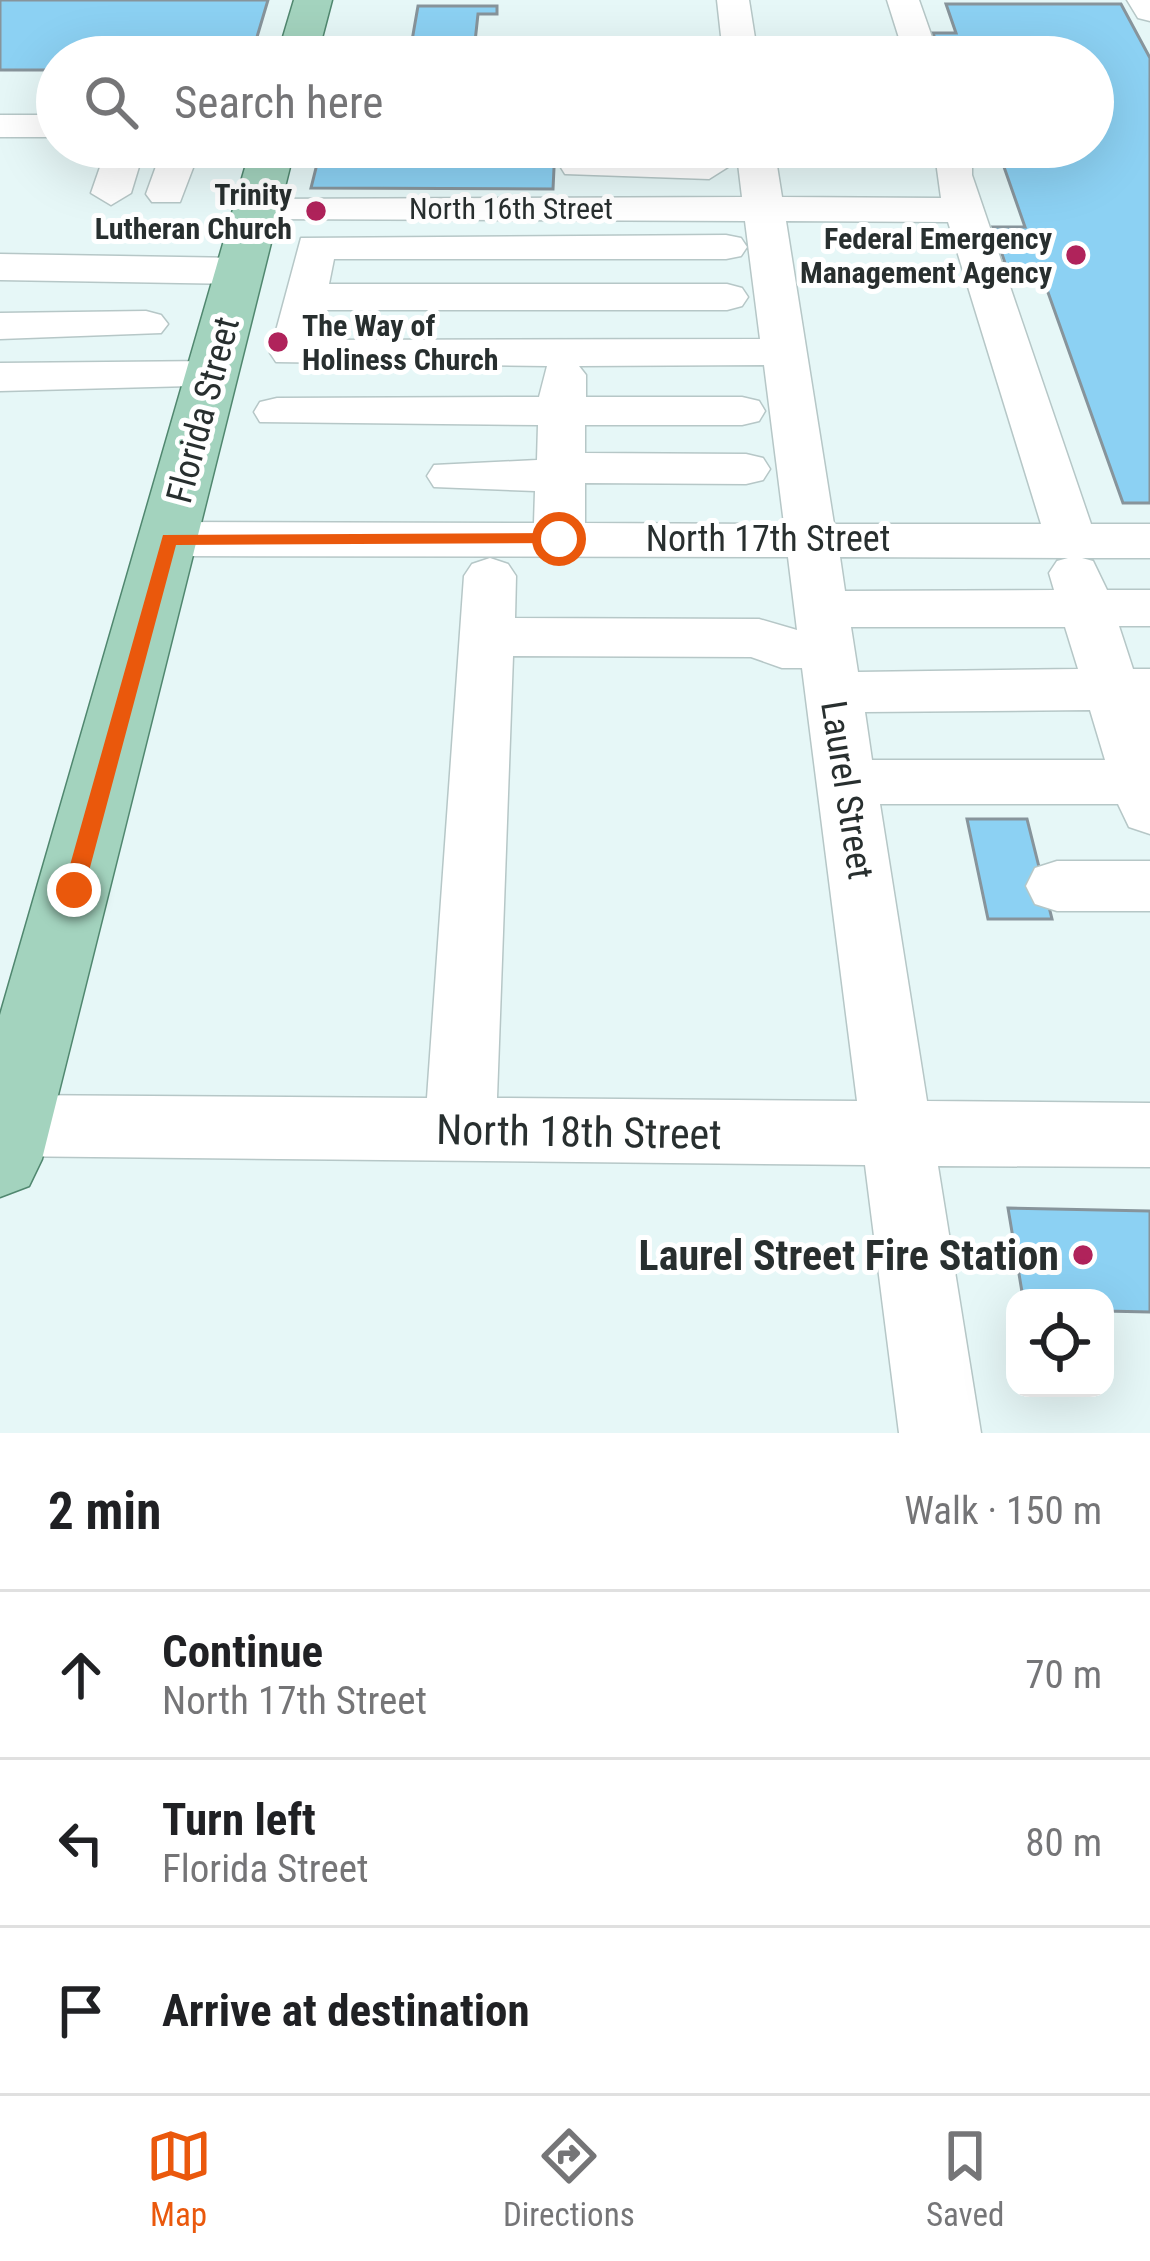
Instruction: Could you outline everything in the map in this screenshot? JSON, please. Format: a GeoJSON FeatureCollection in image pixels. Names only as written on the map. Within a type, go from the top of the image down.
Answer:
{"type":"FeatureCollection","features":[{"type":"Feature","properties":{"kind":"main road"},"geometry":{"type":"LineString","coordinates":[[303,36],[313,0]]}},
{"type":"Feature","properties":{"kind":"main road","name":"Florida Street"},"geometry":{"type":"LineString","coordinates":[[4,1143],[268,168]]}},
{"type":"Feature","properties":{"kind":"street"},"geometry":{"type":"LineString","coordinates":[[733,0],[738,36]]}},
{"type":"Feature","properties":{"kind":"street"},"geometry":{"type":"LineString","coordinates":[[903,0],[915,36]]}},
{"type":"Feature","properties":{"kind":"street"},"geometry":{"type":"LineString","coordinates":[[1143,0],[1150,11]]}},
{"type":"Feature","properties":{"kind":"street"},"geometry":{"type":"LineString","coordinates":[[0,126],[36,126]]}},
{"type":"Feature","properties":{"kind":"street"},"geometry":{"type":"LineString","coordinates":[[110,193],[119,168]]}},
{"type":"Feature","properties":{"kind":"street"},"geometry":{"type":"LineString","coordinates":[[166,194],[175,168]]}},
{"type":"Feature","properties":{"kind":"street"},"geometry":{"type":"LineString","coordinates":[[679,168],[316,247],[292,353],[785,352]]}},
{"type":"Feature","properties":{"kind":"street","name":"Laurel Street"},"geometry":{"type":"LineString","coordinates":[[734,168],[744,228],[785,352],[940,1433]]}},
{"type":"Feature","properties":{"kind":"street"},"geometry":{"type":"LineString","coordinates":[[846,782],[1147,792],[1131,689],[1086,609],[953,168]]}},
{"type":"Feature","properties":{"kind":"street"},"geometry":{"type":"LineString","coordinates":[[574,190],[744,228],[964,210]]}},
{"type":"Feature","properties":{"kind":"street"},"geometry":{"type":"LineString","coordinates":[[559,539],[564,298],[574,190]]}},
{"type":"Feature","properties":{"kind":"street","name":"North 16th Street"},"geometry":{"type":"LineString","coordinates":[[258,207],[574,190]]}},
{"type":"Feature","properties":{"kind":"street"},"geometry":{"type":"LineString","coordinates":[[0,267],[240,272]]}},
{"type":"Feature","properties":{"kind":"street"},"geometry":{"type":"LineString","coordinates":[[305,297],[727,297]]}},
{"type":"Feature","properties":{"kind":"street"},"geometry":{"type":"LineString","coordinates":[[0,326],[146,324]]}},
{"type":"Feature","properties":{"kind":"street"},"geometry":{"type":"LineString","coordinates":[[0,377],[213,376]]}},
{"type":"Feature","properties":{"kind":"street"},"geometry":{"type":"LineString","coordinates":[[277,412],[742,412]]}},
{"type":"Feature","properties":{"kind":"street"},"geometry":{"type":"LineString","coordinates":[[451,476],[746,469]]}},
{"type":"Feature","properties":{"kind":"street","name":"North 17th Street"},"geometry":{"type":"LineString","coordinates":[[169,539],[1150,541]]}},
{"type":"Feature","properties":{"kind":"street"},"geometry":{"type":"LineString","coordinates":[[460,1130],[490,575]]}},
{"type":"Feature","properties":{"kind":"street"},"geometry":{"type":"LineString","coordinates":[[826,650],[1086,609],[1150,608]]}},
{"type":"Feature","properties":{"kind":"street"},"geometry":{"type":"LineString","coordinates":[[486,637],[759,638],[782,650],[826,650],[1131,689]]}},
{"type":"Feature","properties":{"kind":"street"},"geometry":{"type":"LineString","coordinates":[[1057,886],[1150,886]]}},
{"type":"Feature","properties":{"kind":"street","name":"North 18th Street"},"geometry":{"type":"LineString","coordinates":[[4,1143],[460,1130],[901,1137],[1150,1135]]}},
{"type":"Feature","properties":{"kind":"building"},"geometry":{"type":"Polygon","coordinates":[[[0,0],[268,0],[257,36],[36,36],[36,70],[0,70],[0,0]]]}},
{"type":"Feature","properties":{"kind":"building","name":"Federal Emergency Management Agency"},"geometry":{"type":"Polygon","coordinates":[[[946,4],[1121,4],[1150,58],[1150,503],[1123,503],[1045,284],[1012,284],[993,227],[1025,227],[1004,168],[1114,168],[1114,36],[933,33],[956,33],[946,4]]]}},
{"type":"Feature","properties":{"kind":"building"},"geometry":{"type":"Polygon","coordinates":[[[418,6],[497,6],[497,14],[478,14],[476,36],[413,36],[418,6]]]}},
{"type":"Feature","properties":{"kind":"building"},"geometry":{"type":"Polygon","coordinates":[[[316,168],[554,168],[553,189],[311,188],[316,168]]]}},
{"type":"Feature","properties":{"kind":"building"},"geometry":{"type":"Polygon","coordinates":[[[967,819],[1027,819],[1052,919],[988,919],[967,819]]]}},
{"type":"Feature","properties":{"kind":"building","name":"Laurel Street Fire Station"},"geometry":{"type":"Polygon","coordinates":[[[1008,1208],[1150,1211],[1150,1312],[1114,1311],[1114,1289],[1022,1289],[1008,1208]]]}},
{"type":"Feature","properties":{"kind":"place","name":"Trinity Lutheran Church"},"geometry":{"type":"Point","coordinates":[316,211]}},
{"type":"Feature","properties":{"kind":"place","name":"Federal Emergency Management Agency"},"geometry":{"type":"Point","coordinates":[1076,255]}},
{"type":"Feature","properties":{"kind":"place","name":"The Way of Holiness Church"},"geometry":{"type":"Point","coordinates":[278,342]}},
{"type":"Feature","properties":{"kind":"place","name":"Laurel Street Fire Station"},"geometry":{"type":"Point","coordinates":[1083,1255]}},
{"type":"Feature","properties":{"kind":"route"},"geometry":{"type":"LineString","coordinates":[[74,890],[169,539],[559,539]]}}]}
